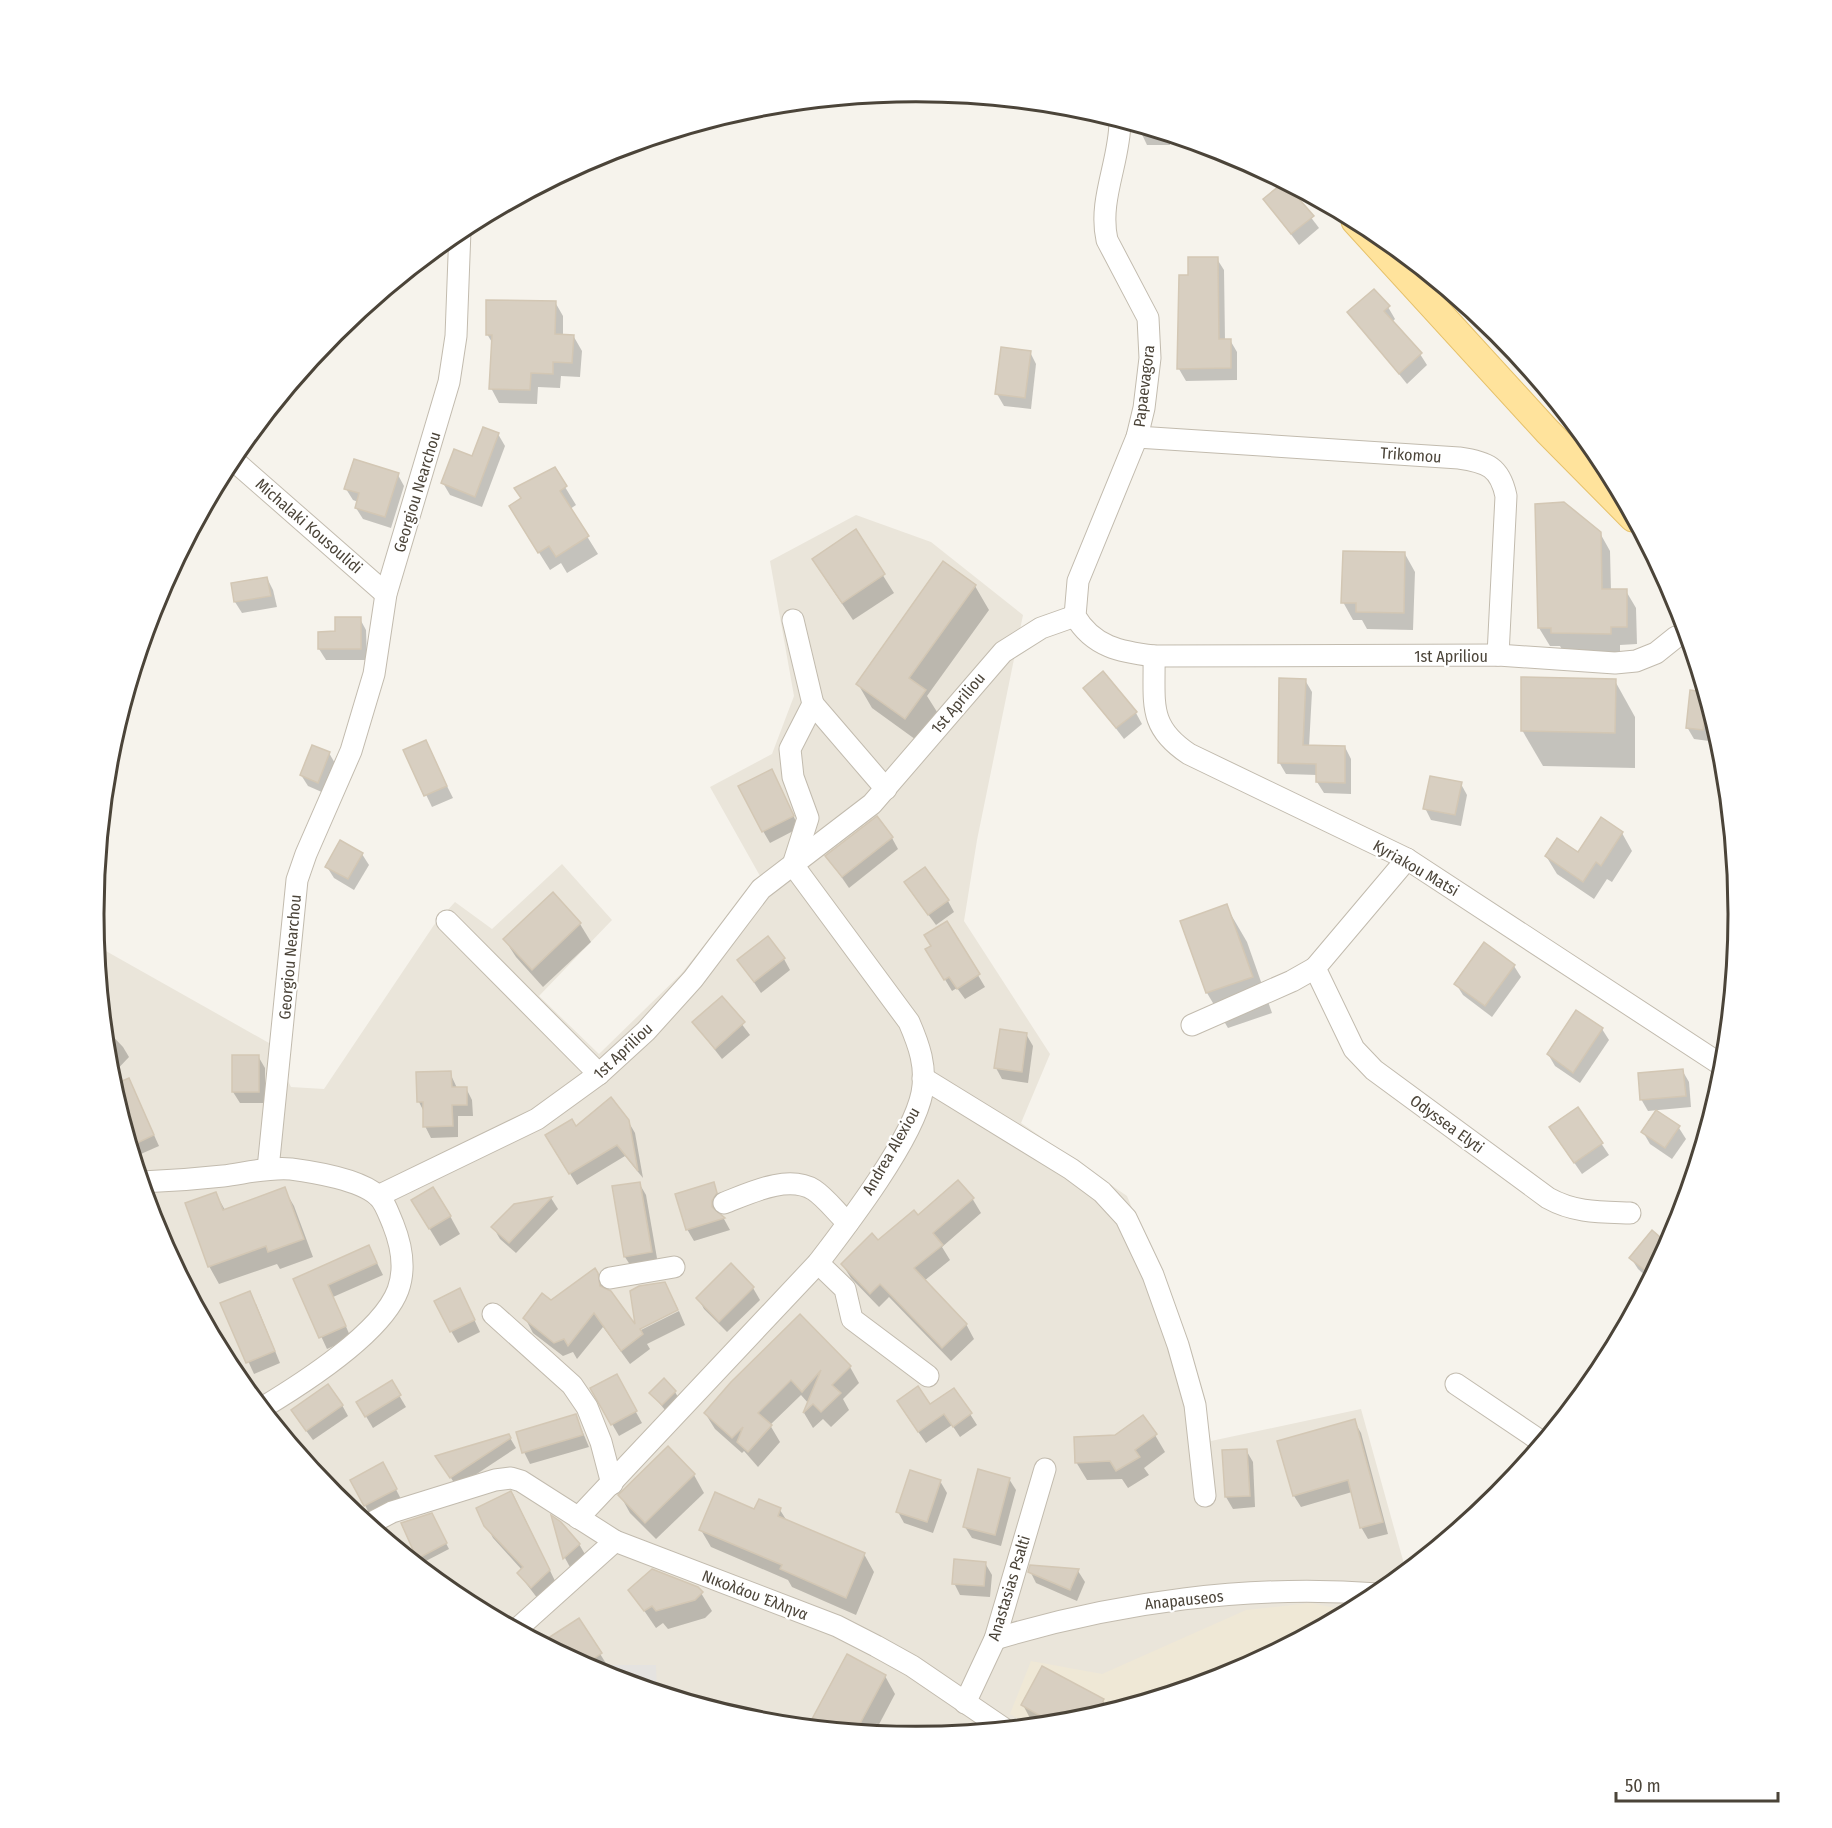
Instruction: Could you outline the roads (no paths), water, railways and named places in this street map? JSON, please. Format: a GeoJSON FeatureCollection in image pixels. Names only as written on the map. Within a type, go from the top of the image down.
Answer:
{"type":"FeatureCollection","features":[{"type":"Feature","properties":{"kind":"main road"},"geometry":{"type":"LineString","coordinates":[[1378,247],[1444,321],[1610,493]]}},
{"type":"Feature","properties":{"kind":"street","name":"Papaevagora"},"geometry":{"type":"LineString","coordinates":[[1075,616],[1078,581],[1137,437],[1147,386],[1150,331],[1146,312],[1107,240],[1104,226],[1105,207],[1120,129]]}},
{"type":"Feature","properties":{"kind":"street","name":"Georgiou Nearchou"},"geometry":{"type":"LineString","coordinates":[[268,1169],[297,880],[351,751],[374,674],[386,594],[449,382],[456,336],[460,243]]}},
{"type":"Feature","properties":{"kind":"street","name":"Trikomou"},"geometry":{"type":"LineString","coordinates":[[1137,437],[1481,461],[1492,468],[1503,480],[1506,496],[1498,655]]}},
{"type":"Feature","properties":{"kind":"street","name":"Michalaki Kousoulidi"},"geometry":{"type":"LineString","coordinates":[[239,465],[386,594]]}},
{"type":"Feature","properties":{"kind":"street","name":"1st Apriliou"},"geometry":{"type":"LineString","coordinates":[[378,1196],[537,1119],[599,1074],[646,1031],[693,979],[761,889],[850,823],[886,789],[1003,652],[1041,628],[1075,616],[1092,638],[1107,646],[1128,653],[1154,656],[1498,655],[1615,663],[1636,661],[1656,653],[1676,637]]}},
{"type":"Feature","properties":{"kind":"street"},"geometry":{"type":"LineString","coordinates":[[793,620],[813,704],[886,789]]}},
{"type":"Feature","properties":{"kind":"street","name":"Kyriakou Matsi"},"geometry":{"type":"LineString","coordinates":[[1154,656],[1155,712],[1161,731],[1173,743],[1189,754],[1407,859],[1714,1060]]}},
{"type":"Feature","properties":{"kind":"street"},"geometry":{"type":"LineString","coordinates":[[793,865],[808,818],[793,777],[790,749],[813,704]]}},
{"type":"Feature","properties":{"kind":"street"},"geometry":{"type":"LineString","coordinates":[[1192,1025],[1292,981],[1315,968],[1407,859]]}},
{"type":"Feature","properties":{"kind":"street","name":"Andrea Alexiou"},"geometry":{"type":"LineString","coordinates":[[578,1518],[818,1263],[848,1223],[902,1140],[918,1108],[923,1078],[920,1046],[909,1022],[793,865]]}},
{"type":"Feature","properties":{"kind":"street"},"geometry":{"type":"LineString","coordinates":[[447,921],[599,1074]]}},
{"type":"Feature","properties":{"kind":"street","name":"Odyssea Elyti"},"geometry":{"type":"LineString","coordinates":[[1315,968],[1354,1049],[1374,1070],[1548,1198],[1566,1208],[1587,1212],[1630,1213]]}},
{"type":"Feature","properties":{"kind":"street"},"geometry":{"type":"LineString","coordinates":[[923,1078],[1071,1169],[1102,1192],[1126,1218],[1153,1275],[1178,1345],[1195,1405],[1205,1496]]}},
{"type":"Feature","properties":{"kind":"street"},"geometry":{"type":"LineString","coordinates":[[150,1182],[179,1181],[268,1169],[315,1174],[351,1183],[378,1196],[387,1210],[401,1251],[402,1271],[393,1300],[371,1327],[318,1372],[269,1404]]}},
{"type":"Feature","properties":{"kind":"street"},"geometry":{"type":"LineString","coordinates":[[723,1203],[768,1187],[802,1184],[816,1191],[848,1223]]}},
{"type":"Feature","properties":{"kind":"street"},"geometry":{"type":"LineString","coordinates":[[818,1263],[845,1289],[852,1319],[928,1377]]}},
{"type":"Feature","properties":{"kind":"street"},"geometry":{"type":"LineString","coordinates":[[610,1278],[674,1268]]}},
{"type":"Feature","properties":{"kind":"street"},"geometry":{"type":"LineString","coordinates":[[493,1314],[572,1385],[587,1407],[601,1442],[612,1484]]}},
{"type":"Feature","properties":{"kind":"street"},"geometry":{"type":"LineString","coordinates":[[1456,1384],[1535,1438]]}},
{"type":"Feature","properties":{"kind":"street","name":"Anastasias Psalti"},"geometry":{"type":"LineString","coordinates":[[965,1703],[995,1639],[1045,1469]]}},
{"type":"Feature","properties":{"kind":"street","name":"Νικολάου Έλληνα"},"geometry":{"type":"LineString","coordinates":[[377,1520],[403,1508],[502,1478],[521,1481],[615,1540],[837,1626],[912,1666],[993,1722]]}},
{"type":"Feature","properties":{"kind":"street"},"geometry":{"type":"LineString","coordinates":[[523,1624],[615,1540]]}},
{"type":"Feature","properties":{"kind":"street","name":"Anapauseos"},"geometry":{"type":"LineString","coordinates":[[995,1639],[1037,1626],[1152,1602],[1292,1591],[1360,1593]]}}]}
